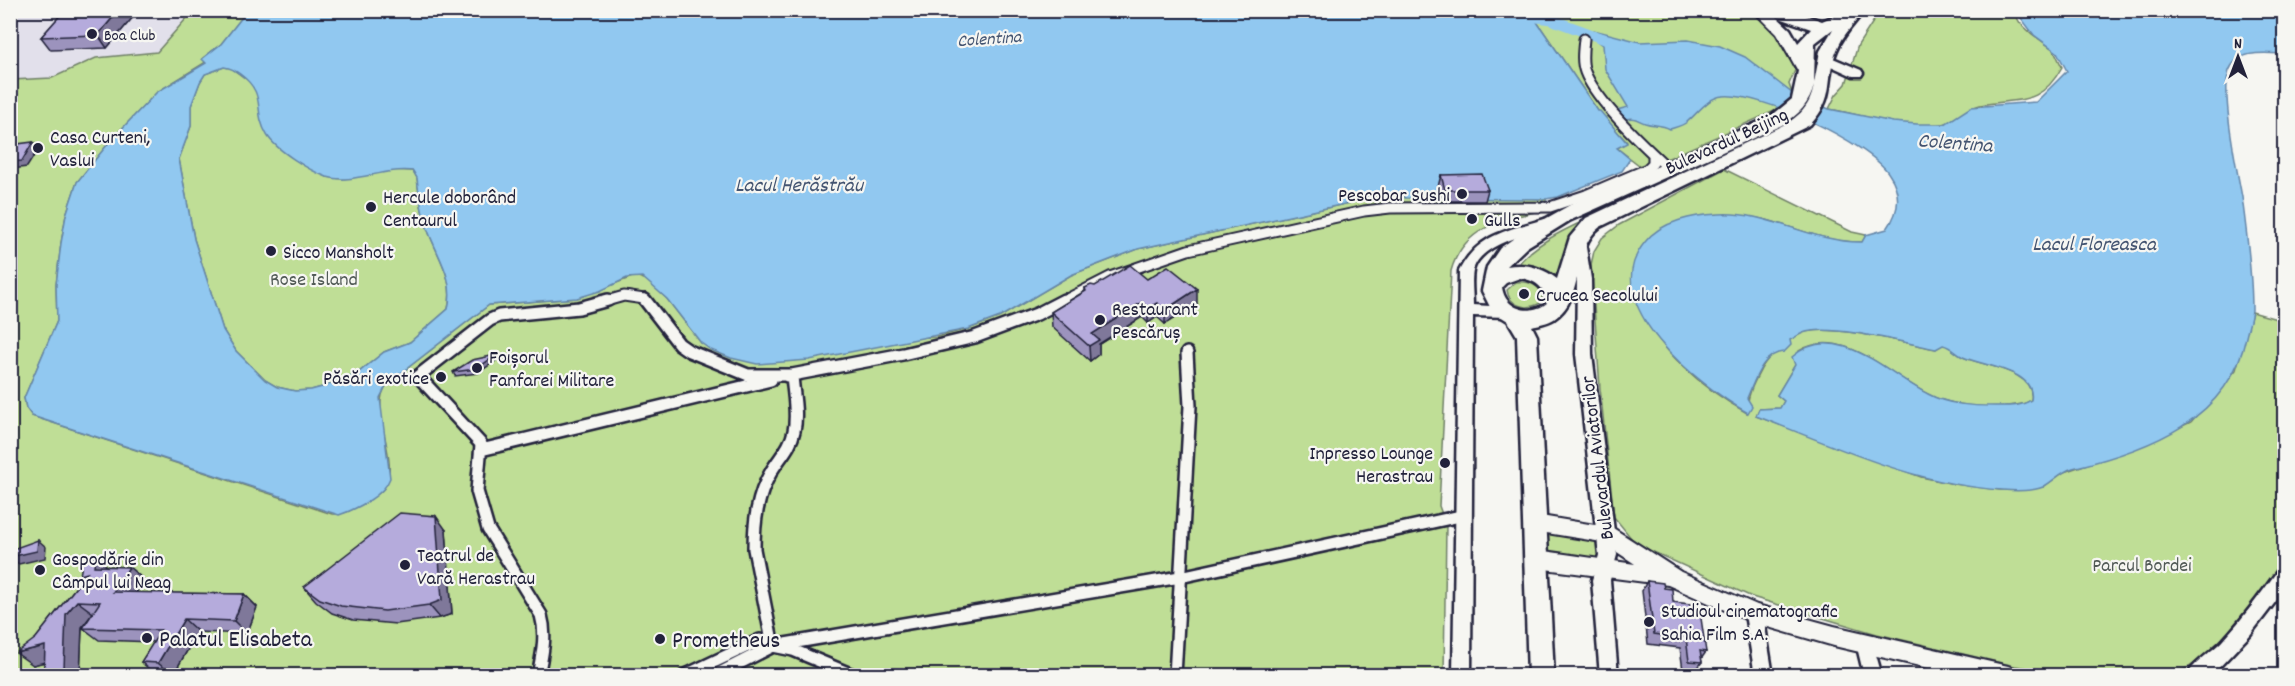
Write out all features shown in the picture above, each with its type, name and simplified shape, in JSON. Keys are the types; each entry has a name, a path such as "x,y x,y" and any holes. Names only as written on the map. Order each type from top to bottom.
{"main road":[{"path":"1761,10 1789,39 1806,74"},
{"path":"1774,10 1829,32"},
{"name":"Bulevardul Beijing","path":"1578,239 1586,228 1616,210 1783,125 1803,94 1806,45 1810,37 1829,32 1854,13"},
{"name":"Bulevardul Beijing","path":"1492,290 1492,276 1501,260 1548,224 1661,162 1810,116 1821,98 1829,32"},
{"path":"1532,326 1557,304 1578,239"},
{"path":"1532,326 1496,302 1492,290 1497,278 1506,273 1518,271 1543,278 1552,286 1557,295 1557,304"},
{"path":"1532,326 1541,675"}],"street":[{"path":"1584,39 1584,62 1587,76 1661,162"},
{"path":"1826,58 1857,73"},
{"path":"481,450 792,375 903,354 975,337 1018,322 1110,277 1188,250 1349,213 1390,208 1551,207 1586,195 1647,169 1653,163 1661,162"},
{"path":"1462,675 1466,271 1476,254 1501,237 1548,224"},
{"name":"Bulevardul Aviatorilor","path":"1578,239 1584,279 1584,354 1606,534 1606,567 1601,580 1609,675"},
{"path":"1465,310 1483,301 1492,290"},
{"path":"538,675 544,642 542,615 488,529 477,491 481,450 478,440 418,376 490,320 500,316 579,308 618,297 637,296 644,299 679,345 689,351 748,375 792,375"},
{"path":"1465,310 1512,314"},
{"path":"1175,675 1190,406 1187,353"},
{"path":"773,646 754,549 755,522 765,485 787,449 795,428 792,375"},
{"path":"714,675 773,646 1180,577 1465,515"},
{"path":"1536,542 1606,534 1674,578 1754,614 1986,673 2008,675"},
{"path":"1536,542 1606,567 1674,578"},
{"path":"2209,673 2275,590 2284,575"},
{"path":"1754,614 1764,675"},
{"path":"684,675 760,640 773,646 793,650 855,675"},
{"path":"1865,643 1873,675"}],"shaded area":[{"path":"11,11 193,11 157,52 96,58 52,78 11,80"}],"green space":[{"path":"193,11 247,11 221,44 203,58 206,62 157,92 112,139 77,182 66,215 61,243 56,285 57,321 24,398 26,408 32,416 332,514 351,510 377,495 384,488 389,464 381,408 382,395 387,384 489,305 577,298 635,276 647,280 667,299 701,343 936,337 968,329 1000,317 1071,275 1138,249 1354,202 1366,197 1413,194 1546,199 1548,209 1517,216 1477,233 1457,255 1451,271 1439,506 1446,525 1444,675 11,676 11,80 52,78 96,58 157,52"},
{"path":"1537,11 1757,11 1774,25 1794,63 1796,68 1789,84 1792,93 1779,109 1644,169 1617,148 1627,142 1598,111 1537,22 1540,19 1550,20 1551,17"},
{"path":"1880,11 2017,11 2015,14 2020,23 2054,50 2062,67 2054,80 2037,95 1980,105 1943,124 1929,126 1901,124 1829,109 1836,95 1846,84 1858,45"},
{"name":"Rose Island","path":"224,67 231,68 253,84 294,159 327,177 343,179 391,170 413,171 417,178 424,220 448,279 450,298 448,309 410,342 384,352 359,372 326,386 295,391 277,387 265,380 236,351 223,330 194,239 179,159 191,126 191,106 200,82 205,74"},
{"name":"Parcul Bordei","path":"1724,169 1852,232 1866,235 1862,242 1851,242 1743,216 1720,215 1686,219 1637,304 1646,321 1683,367 1714,392 1747,413 1751,390 1769,358 1790,339 1802,333 1814,331 1848,332 1936,349 1943,344 1963,357 2006,371 2026,382 2031,390 2031,400 2026,403 1994,407 1960,404 1923,392 1853,350 1835,344 1817,344 1799,351 1795,365 1777,395 1784,401 1780,408 1759,409 1756,416 1921,477 2000,490 2043,487 2064,472 2145,444 2191,422 2236,370 2252,312 2284,321 2284,565 2264,594 2222,644 2189,667 2172,675 2076,675 2015,666 1877,634 1752,597 1636,544 1614,517 1600,388 1591,265 1594,251 1602,238 1619,225"},
{"path":"1590,218 1571,237 1554,282 1515,268 1540,245"},
{"path":"1516,282 1525,282 1538,288 1543,295 1540,303 1524,307 1511,300 1507,290"},
{"path":"1552,533 1597,540 1600,558 1593,559 1549,551 1546,548 1546,536"}],"water":[{"name":"Lacul Herăstrău","path":"247,11 1537,11 1551,17 1550,20 1540,19 1537,22 1598,111 1627,143 1617,148 1630,159 1622,171 1558,197 1546,199 1405,198 1403,194 1383,197 1381,194 1367,196 1367,198 1354,202 1138,249 1071,275 1000,317 968,329 809,360 757,364 731,358 711,350 701,343 667,299 642,277 627,278 600,291 577,298 489,305 387,384 380,398 390,478 387,485 376,496 339,515 32,416 26,408 24,398 57,321 56,285 61,243 66,215 77,182 112,139 157,92 206,63 202,59 221,44","holes":["224,67 232,69 249,82 257,96 260,118 267,135 285,153 303,165 327,177 337,179 358,178 402,170 413,171 417,178 424,220 448,279 450,298 448,309 410,342 384,352 359,372 326,386 295,391 277,387 265,380 236,351 223,330 194,239 179,159 191,126 191,106 200,82 205,74"]},
{"name":"Lacul Floreasca","path":"2020,11 2284,11 2284,54 2260,53 2245,56 2238,59 2229,71 2228,114 2246,225 2252,310 2237,366 2222,390 2204,410 2181,427 2156,441 2129,452 2068,470 2038,489 2018,491 1970,487 1938,481 1876,462 1756,416 1759,409 1780,408 1784,401 1777,395 1795,365 1792,357 1809,347 1826,344 1844,347 1862,354 1928,394 1952,403 2004,406 2027,402 2031,400 2031,390 2026,382 2017,376 1963,357 1943,345 1936,349 1849,332 1815,331 1803,333 1790,340 1791,345 1784,352 1770,357 1765,362 1747,398 1752,406 1748,413 1704,384 1659,341 1643,316 1633,291 1633,266 1645,242 1660,229 1689,218 1737,214 1826,238 1862,242 1866,235 1887,229 1896,209 1896,188 1889,174 1860,148 1812,122 1762,102 1740,97 1718,97 1708,102 1685,123 1670,129 1626,119 1617,110 1628,107 1605,69 1603,45 1590,35 1594,30 1640,42 1688,40 1720,46 1745,57 1792,93 1829,109 1893,122 1945,124 1971,107 2036,102 2067,71 2057,52 2034,35 2018,14"}],"building":[{"path":"65,10 119,10 98,35 41,37"},
{"path":"33,142 22,161 10,162 12,154 10,154 10,145"},
{"path":"1482,174 1488,190 1445,190 1441,175"},
{"name":"Restaurant Pescăruș","path":"1130,265 1147,279 1168,266 1197,289 1165,310 1157,303 1148,308 1142,302 1092,334 1099,340 1089,346 1051,312 1086,291 1085,288 1095,286"},
{"path":"496,355 476,369 453,372 472,360"},
{"name":"Teatrul de Vară Herastrau","path":"400,513 436,516 442,600 429,605 385,611 341,606 320,599 304,587"},
{"path":"38,540 37,551 10,557 10,550"},
{"path":"95,556 94,566 129,567 113,592 244,594 234,621 184,619 158,663 141,662 161,630 83,628 100,602 77,601 66,614 64,669 44,675 45,646 16,653 36,638 87,573 80,575 83,560"},
{"path":"1647,581 1663,583 1664,588 1672,589 1673,602 1699,605 1706,652 1700,651 1702,662 1689,661 1686,638 1654,634"}],"waterway":[{"path":"1523,17 1551,19 1616,44"}],"place":[{"name":"Boa Club","path":"92,34"},
{"name":"Casa Curteni, Vaslui","path":"38,148"},
{"name":"Pescobar Sushi","path":"1462,194"},
{"name":"Hercule doborând Centaurul","path":"371,207"},
{"name":"Gulls","path":"1472,219"},
{"name":"Sicco Mansholt","path":"271,251"},
{"name":"Crucea Secolului","path":"1524,294"},
{"name":"Restaurant Pescăruș","path":"1100,320"},
{"name":"Foișorul Fanfarei Militare","path":"477,368"},
{"name":"Păsări exotice","path":"441,377"},
{"name":"Inpresso Lounge Herastrau","path":"1445,463"},
{"name":"Teatrul de Vară Herastrau","path":"405,565"},
{"name":"Gospodărie din Câmpul lui Neag","path":"40,570"},
{"name":"Studioul cinematografic Sahia Film S.A.","path":"1649,622"},
{"name":"Palatul Elisabeta","path":"147,638"},
{"name":"Prometheus","path":"660,639"}],"water label":[{"name":"Colentina","path":"989,38"},
{"name":"Colentina","path":"1955,142"}]}
